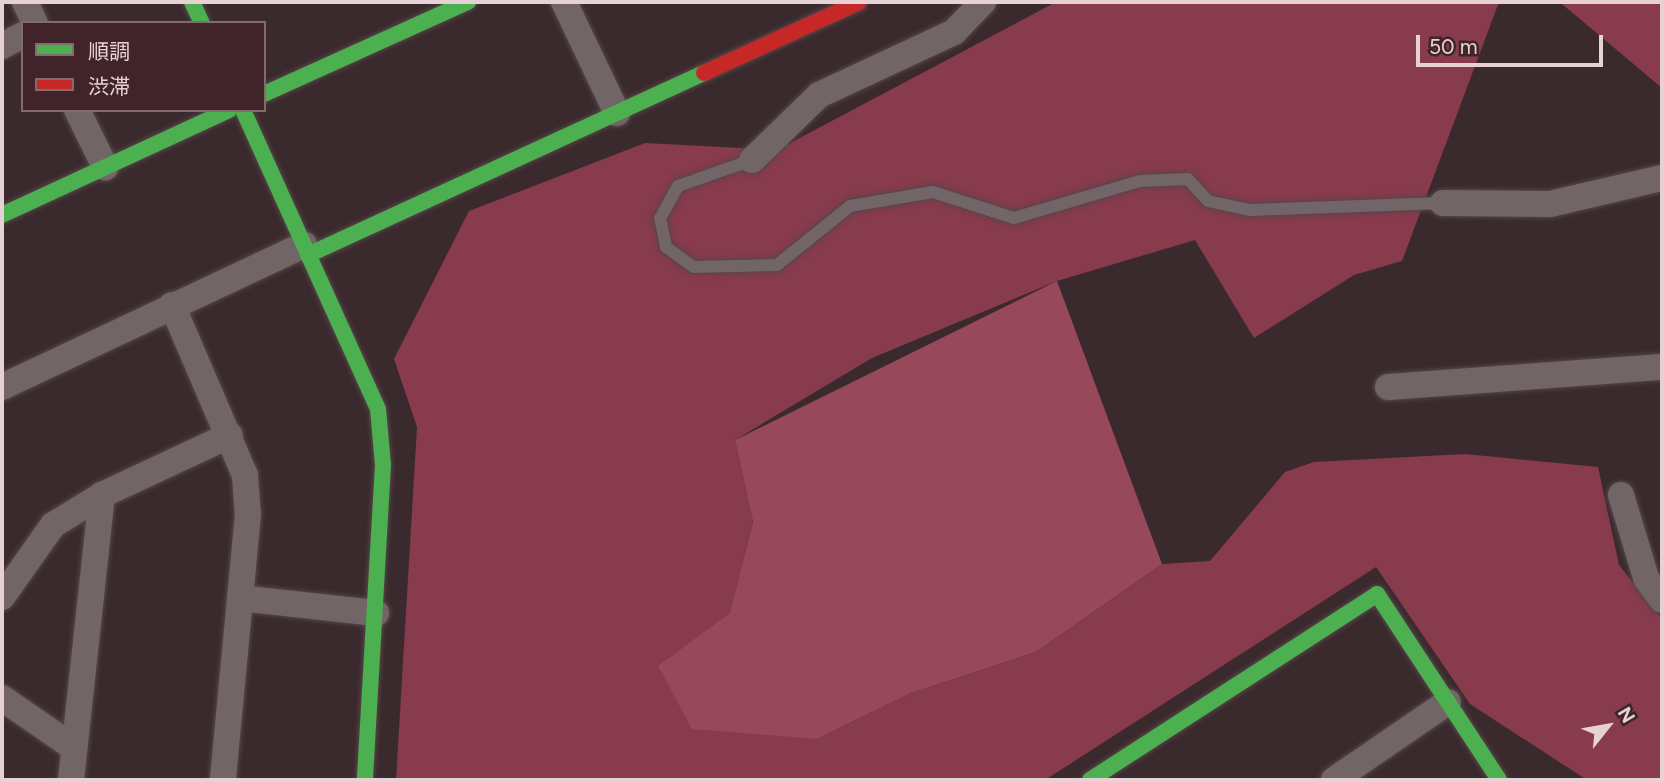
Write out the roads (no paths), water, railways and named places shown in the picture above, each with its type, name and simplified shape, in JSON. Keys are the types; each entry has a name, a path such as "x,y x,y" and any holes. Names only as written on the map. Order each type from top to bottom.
{"street":[{"path":"25,2 34,21"},
{"path":"192,2 201,21"},
{"path":"266,93 468,2"},
{"path":"564,2 617,113"},
{"path":"2,387 172,305 306,250 617,113 859,2"},
{"path":"752,160 819,95 954,32 983,2"},
{"path":"2,46 21,36"},
{"path":"78,112 105,167"},
{"path":"2,215 225,112"},
{"path":"244,112 378,409 383,465 365,780"},
{"path":"1443,203 1550,204 1662,178"},
{"path":"172,305 230,435 246,488 240,598 223,780"},
{"path":"1388,387 1662,367"},
{"path":"2,597 53,525 102,495 230,435"},
{"path":"71,780 102,495"},
{"path":"1621,495 1646,578 1662,600"},
{"path":"1090,780 1377,594 1499,780"},
{"path":"240,598 376,613"},
{"path":"2,698 73,747"},
{"path":"1334,780 1448,702"}],"lane":[{"path":"752,160 678,186 660,218 666,247 694,267 777,265 850,206 933,192 1014,218 1140,181 1188,179 1208,201 1250,210 1443,203"}]}
